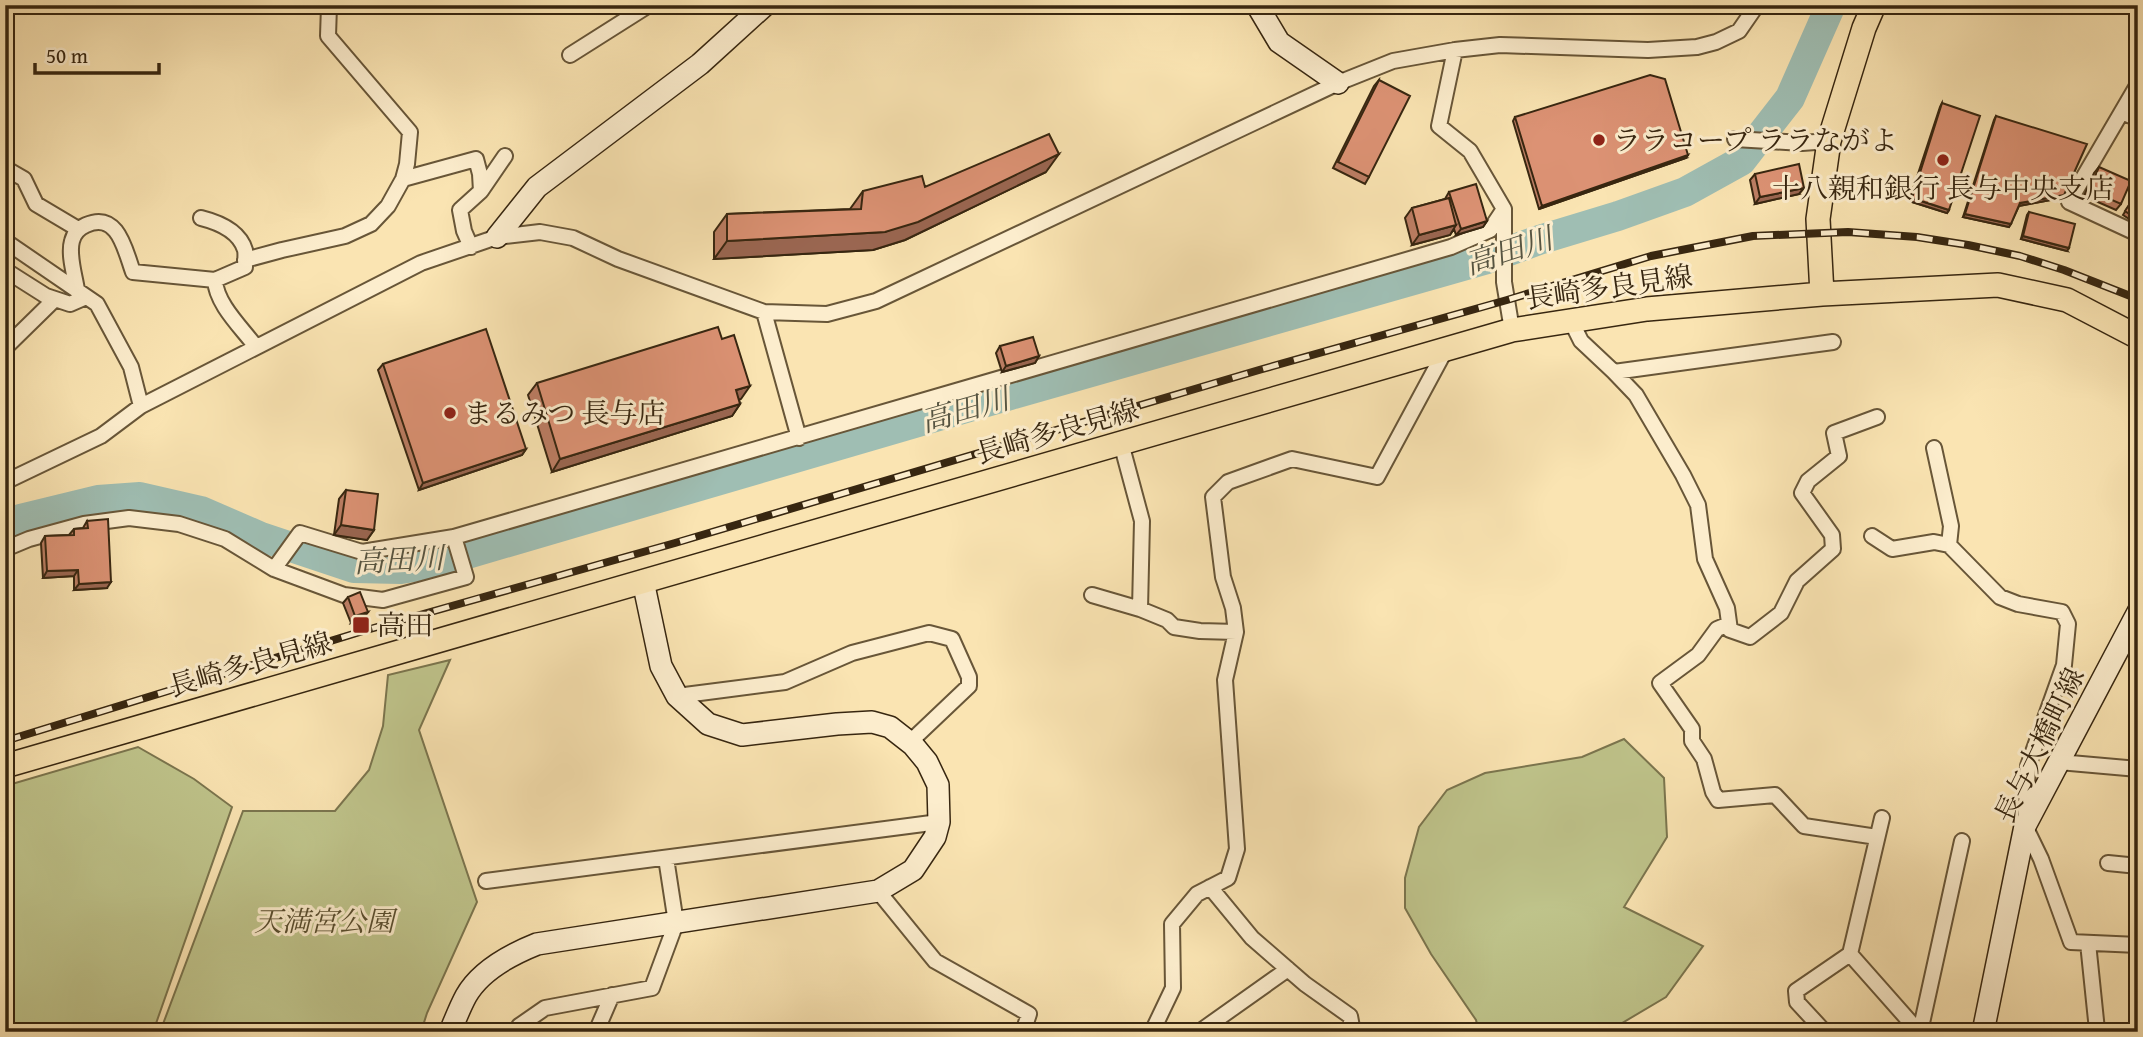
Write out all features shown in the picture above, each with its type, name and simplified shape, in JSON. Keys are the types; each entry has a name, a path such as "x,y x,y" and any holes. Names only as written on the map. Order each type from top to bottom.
{"main road":[{"path":"1822,294 1818,219 1829,141 1864,28 1874,5"},
{"name":"長崎多良見線","path":"5,766 1512,330 1647,309 1822,294 1998,285 2067,300 2138,337"}],"street":[{"path":"570,55 649,5"},
{"path":"497,237 537,187 700,64 765,5"},
{"path":"1257,5 1279,42 1338,83"},
{"path":"5,482 101,436 141,406 421,263 497,237 540,232 573,238 618,260 764,312 827,314 876,301 1338,83 1393,61 1455,50 1500,46 1648,50 1697,47 1739,32 1757,5"},
{"path":"245,260 345,236 371,224 388,206 403,178 410,132 328,36 329,6"},
{"path":"1455,50 1439,126 1470,151 1504,209 1504,275 1512,330"},
{"path":"2138,84 2069,202 2138,234"},
{"path":"2122,112 2138,119"},
{"path":"1736,139 1802,143 1829,141"},
{"path":"471,247 460,211 481,191 505,156"},
{"path":"403,178 476,159 481,191"},
{"path":"5,168 24,178 36,204 78,229"},
{"path":"274,569 300,533 362,552 454,537 1451,247 1490,230 1504,209"},
{"path":"82,293 72,241 78,229 92,223 102,223 115,228 133,272 215,280 245,267 245,249 234,234 221,223 201,218"},
{"path":"5,241 97,304 131,367 141,406"},
{"path":"5,270 46,296 70,304 82,293"},
{"path":"215,280 215,290 256,347"},
{"path":"5,348 55,299"},
{"path":"764,312 799,438"},
{"path":"1570,321 1581,341 1636,395 1683,475 1698,505 1705,559 1727,608 1730,630 1750,637 1781,613 1797,582 1833,549 1832,535 1802,493 1808,481 1839,456 1833,433 1877,417"},
{"path":"1614,372 1833,342"},
{"path":"1152,1032 1173,988 1172,924 1197,894 1228,878 1237,849 1225,680 1236,632 1233,608 1223,577 1213,498 1228,482 1292,459 1377,477 1446,349"},
{"path":"1121,443 1142,521 1140,609"},
{"path":"1934,448 1951,526 1949,545"},
{"path":"5,550 29,539 84,524 129,518 179,524 225,539 274,569 344,595 383,600 466,577 454,537"},
{"path":"1872,536 1892,549 1934,542 1949,545 2000,597 2018,604 2062,612 2068,624 2064,665 2028,766 2025,825 2042,859 2071,942 2138,945"},
{"path":"450,1032 467,994 481,978 517,952 537,944 878,891 913,870 935,837 939,822 938,785 927,762 910,742 890,727 872,722 742,735 708,724 677,696 661,666 643,582"},
{"path":"1092,595 1140,609 1167,620 1174,627 1236,632"},
{"name":"長与大橋町線","path":"1983,1032 2025,825 2138,612"},
{"path":"1729,624 1717,629 1698,655 1660,683 1692,729 1692,741 1704,759 1713,792 1718,800 1775,795 1804,825 1877,837"},
{"path":"677,696 785,682 852,653 929,633 952,639 969,677 970,686 910,742"},
{"path":"2059,762 2138,769"},
{"path":"1822,1029 1797,1002 1796,991 1850,954 1882,818"},
{"path":"486,881 939,822"},
{"path":"1920,1032 1962,841"},
{"path":"516,1032 519,1026 545,1008 652,988 676,923 666,858"},
{"path":"2108,863 2138,866"},
{"path":"1210,887 1252,938 1305,984 1350,1016 1350,1032"},
{"path":"878,891 935,961 1029,1014 1023,1032"},
{"path":"2088,943 2097,1030 2095,1032"},
{"path":"1850,954 1920,1032"},
{"path":"1203,1032 1202,1030 1288,969"},
{"path":"596,1032 612,995"}],"green space":[{"name":"天満宮公園","path":"450,660 419,730 477,902 421,1032 160,1032 243,811 335,811 369,770 383,726 388,675"},
{"path":"1624,739 1664,778 1667,837 1624,907 1703,946 1666,997 1607,1032 1479,1032 1476,1020 1431,954 1405,908 1405,878 1419,827 1447,790 1485,773 1582,757"},
{"path":"138,747 194,779 232,807 153,1032 5,1032 5,786"}],"building":[{"name":"ララコープ ララながよ","path":"1650,75 1665,79 1688,155 1542,206 1515,117"},
{"path":"1379,80 1410,96 1369,177 1338,162"},
{"name":"十八親和銀行 長与中央支店","path":"1942,103 1980,116 1949,210 1912,198"},
{"path":"1996,116 2087,144 2064,195 2020,203 2011,224 1965,214"},
{"path":"1049,134 1059,154 918,222 885,232 727,241 727,214 861,209 863,191 922,176 925,187"},
{"path":"1799,164 1804,188 1760,197 1755,174"},
{"path":"2099,167 2131,181 2121,204 2089,190"},
{"path":"1476,184 1487,221 1461,229 1449,192"},
{"path":"2135,196 2138,198 2138,220 2125,211"},
{"path":"1449,198 1456,225 1419,235 1412,208"},
{"path":"2029,212 2075,224 2069,248 2023,236"},
{"path":"718,327 722,339 734,335 750,386 736,390 740,404 560,459 537,383"},
{"name":"まるみつ 長与店","path":"486,329 526,449 423,483 383,364"},
{"path":"1033,337 1039,356 1006,366 1000,346"},
{"path":"346,490 378,494 374,530 341,525"},
{"path":"108,519 111,582 79,584 78,570 47,571 45,536 74,535 74,529 88,528 87,521"},
{"path":"360,592 368,612 355,616 348,597"}],"waterway":[{"name":"高田川","path":"5,526 20,519 98,500 140,497 201,511 261,537 354,568 401,569 433,564 1487,259 1685,192 1741,161 1790,98 1831,5"}],"railway":[{"path":"5,741 363,631 675,543 1651,256 1753,236 1848,232 1917,237 2020,256 2138,299"}],"place":[{"name":"ララコープ ララながよ","path":"1599,140"},
{"name":"十八親和銀行 長与中央支店","path":"1943,160"},
{"name":"まるみつ 長与店","path":"450,413"},
{"name":"高田","path":"361,625"}]}
